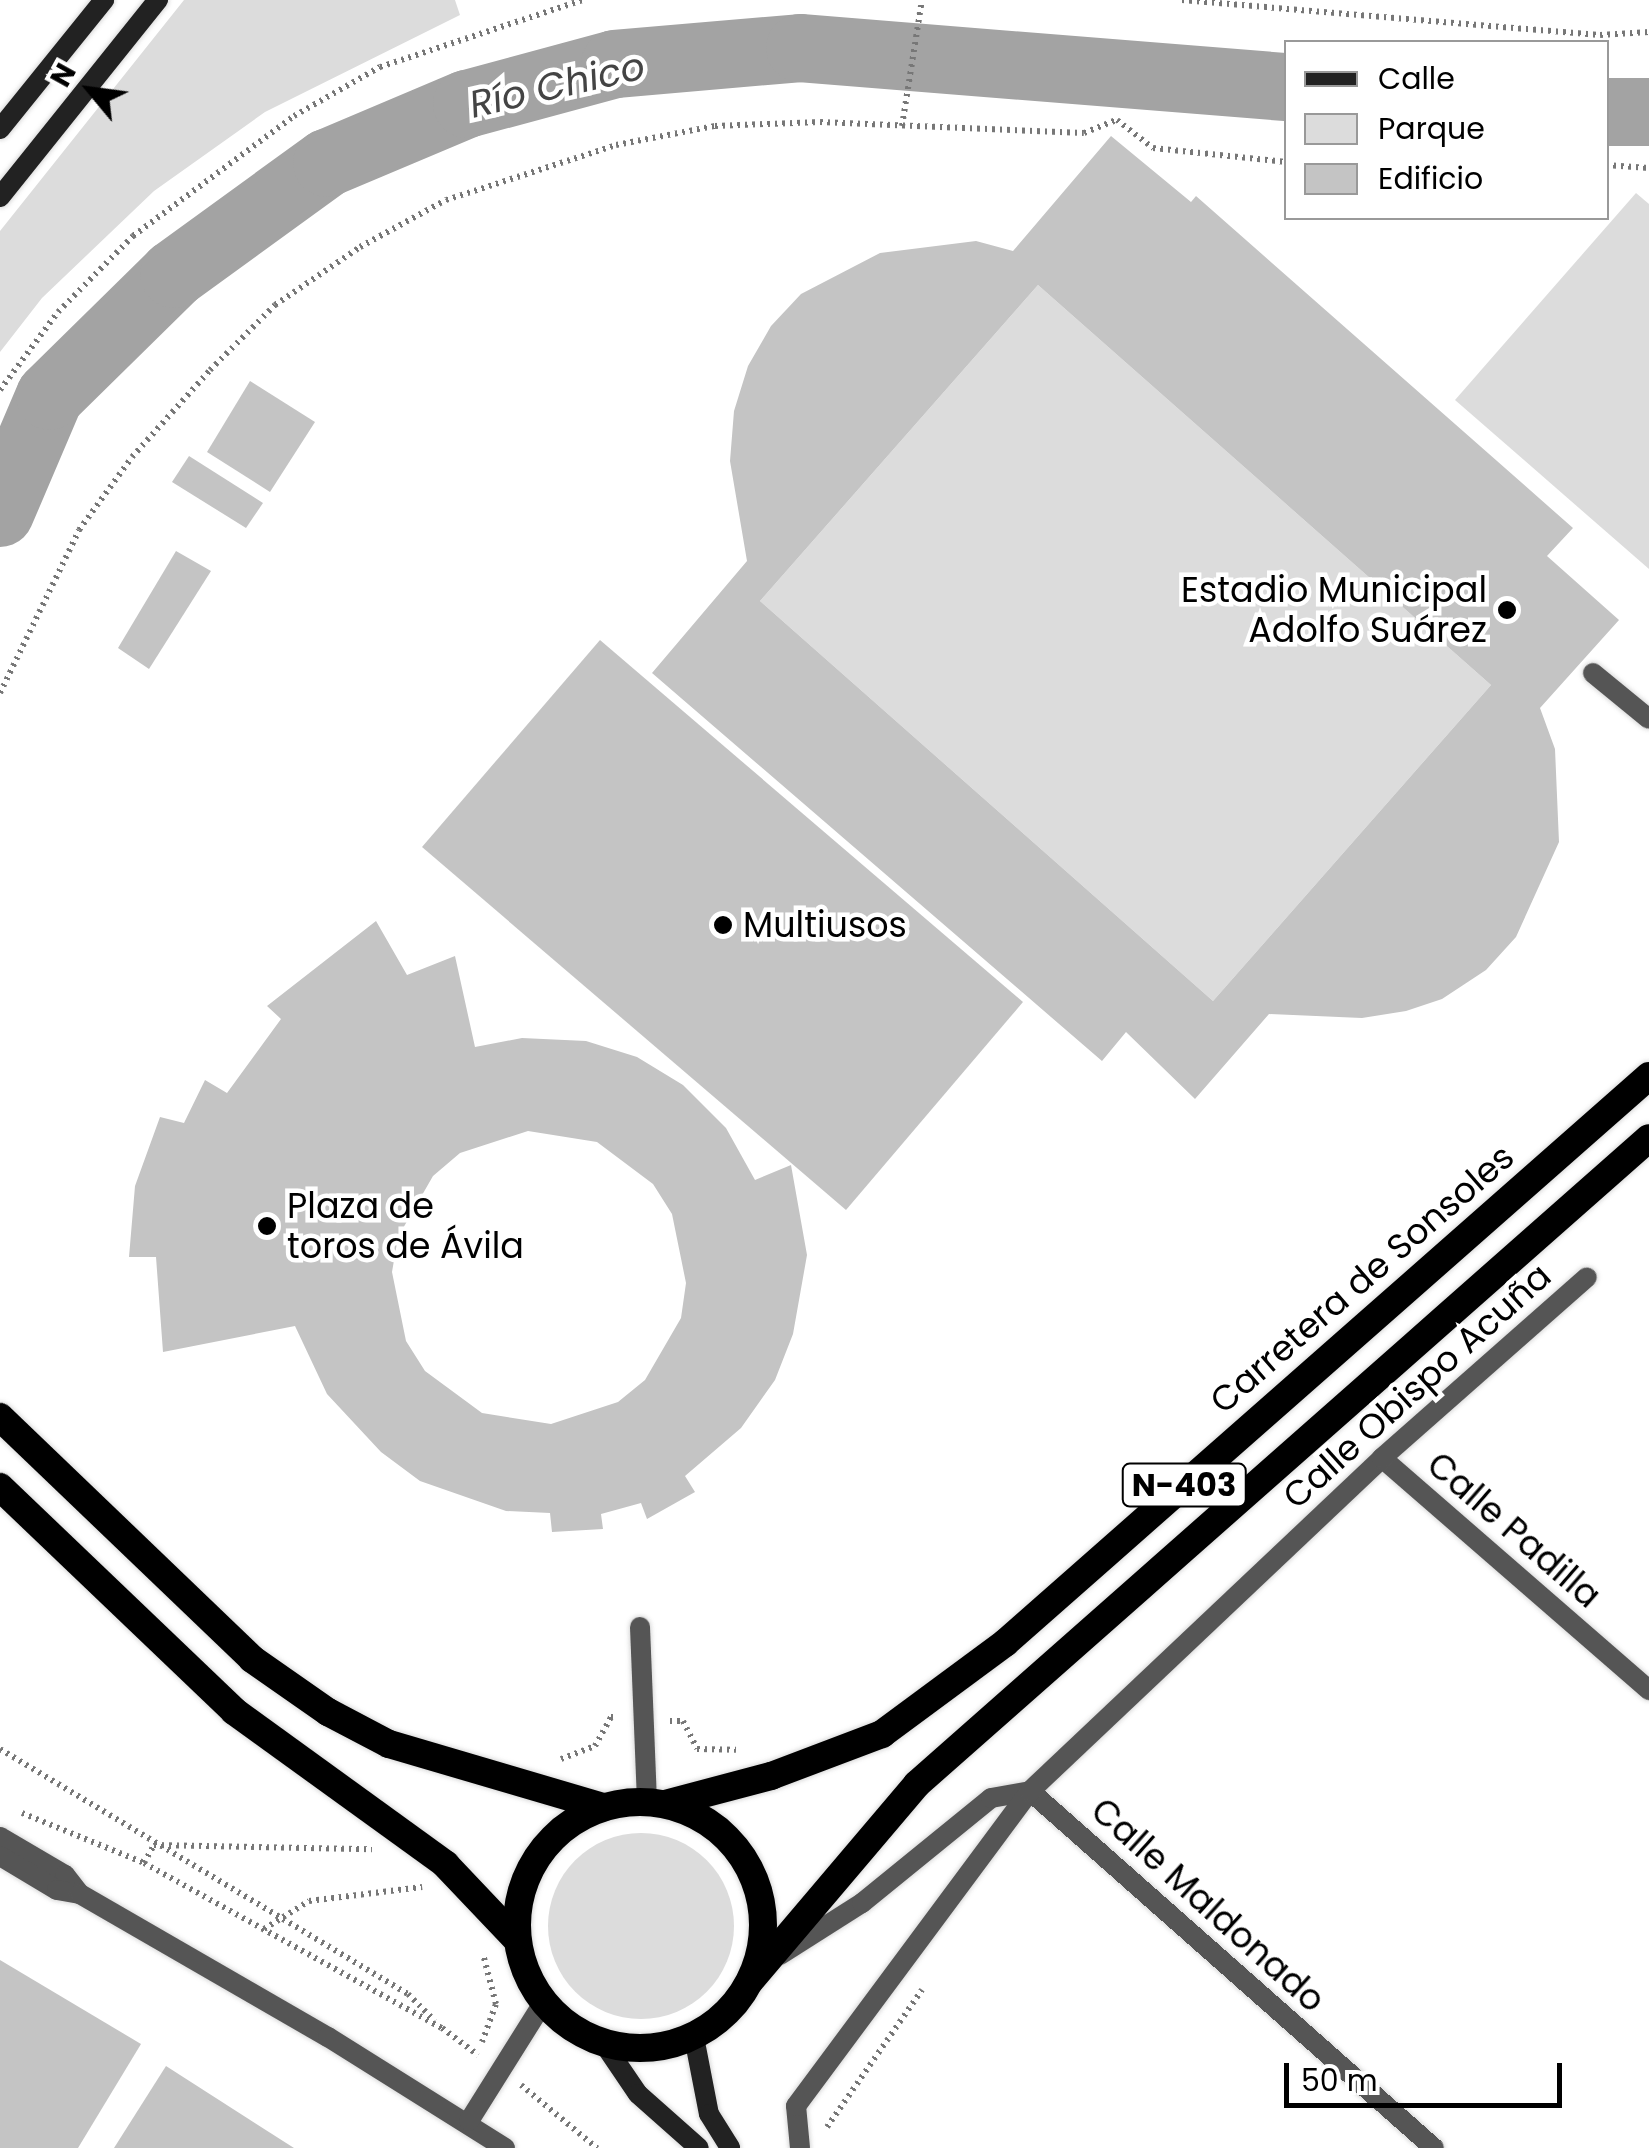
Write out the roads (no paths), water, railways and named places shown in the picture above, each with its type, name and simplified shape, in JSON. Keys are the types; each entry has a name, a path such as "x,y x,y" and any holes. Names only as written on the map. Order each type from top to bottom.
{"highway":[{"name":"Carretera de Sonsoles","path":"656,1803 771,1776 882,1734 974,1666 1649,1076"},
{"name":"N-403","path":"757,1973 764,1920 755,1880 724,1836 703,1819 656,1803 602,1808 565,1827 536,1858 520,1898 517,1940 544,2003 570,2028 604,2044 665,2047 694,2036 726,2013 918,1784 1649,1138"},
{"path":"0,1417 252,1659 328,1712 389,1744 602,1808"},
{"path":"0,1488 234,1711 517,1940"}],"main road":[{"path":"0,130 104,0"},
{"path":"0,197 158,0"},
{"path":"694,2036 709,2114 730,2148"},
{"path":"604,2044 638,2094 699,2148"}],"street":[{"path":"1593,673 1649,720"},
{"name":"Calle Obispo Acuña","path":"800,2148 796,2106 1030,1791 1382,1458 1586,1277"},
{"name":"Calle Padilla","path":"1382,1458 1649,1690"},
{"path":"640,1628 644,1718 656,1803"},
{"name":"Calle Obispo Acuña","path":"757,1973 862,1902 990,1798 1030,1791"},
{"name":"Calle Maldonado","path":"1030,1791 1434,2148"},
{"path":"0,1837 65,1875 80,1894"},
{"path":"0,1856 57,1890 80,1894 470,2121 505,2148"},
{"path":"470,2121 544,2003"}],"waterway":[{"name":"Río Chico","path":"0,513 50,396 174,274 327,163 467,104 615,64 800,48 1284,87"},
{"name":"Río Chico","path":"1609,112 1649,112"}],"place":[{"name":"Estadio Municipal Adolfo Suárez","path":"1507,610"},
{"name":"Multiusos","path":"723,925"},
{"name":"Plaza de toros de Ávila","path":"267,1226"}]}
